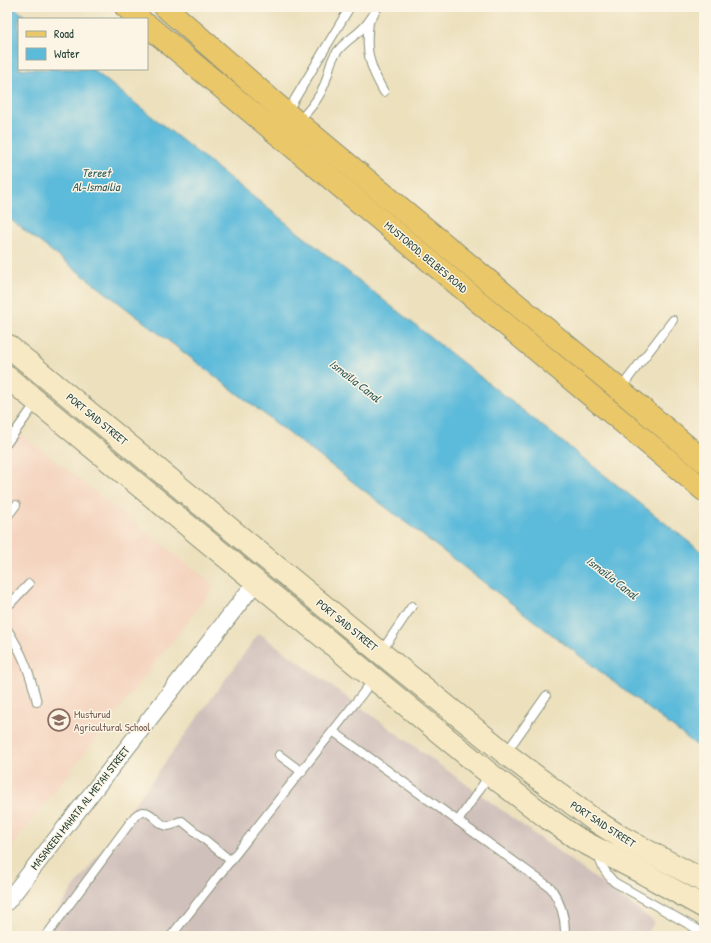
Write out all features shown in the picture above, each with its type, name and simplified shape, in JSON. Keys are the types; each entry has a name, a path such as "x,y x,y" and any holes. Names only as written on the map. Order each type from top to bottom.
{"main road":[{"path":"126,7 139,18"},
{"name":"MUSTOROD, BELBES ROAD","path":"175,13 292,117 445,246 620,390 704,462"},
{"name":"MUSTOROD, BELBES ROAD","path":"148,26 704,490"},
{"name":"PORT SAID STREET","path":"7,346 506,754 594,820 621,837 704,882"},
{"name":"PORT SAID STREET","path":"7,377 490,774 549,819 578,839 704,907"}],"street":[{"name":"MASAKEEN MAHATA AL MEYAH STREET","path":"7,902 256,582"}],"lane":[{"path":"292,117 327,45 350,7"},
{"path":"292,117 308,112 327,78 328,68 337,52 345,43 362,30 378,7"},
{"path":"369,22 369,58 384,92"},
{"path":"327,45 337,52"},
{"path":"620,390 673,320"},
{"path":"7,443 37,402"},
{"path":"7,517 16,505"},
{"path":"7,607 29,584"},
{"path":"381,653 412,606"},
{"path":"7,629 16,643 26,664 37,702"},
{"path":"171,936 334,732 374,679"},
{"path":"506,754 546,696"},
{"path":"334,732 551,888 561,907 564,918 565,936"},
{"path":"279,755 302,772"},
{"path":"458,821 490,774"},
{"path":"46,936 135,816 141,812 147,812 165,826 171,826 176,822 182,821 231,861"},
{"path":"597,849 602,867 614,882 701,933"}],"shaded area":[{"name":"Musturud Agricultural School","path":"7,423 215,586 7,853"},
{"path":"259,633 655,922 644,936 39,936"}],"water":[{"name":"Tereet Al-Ismailia","path":"7,7 13,7 28,18 18,18 18,70 93,70 704,554 704,751 7,217"}],"place":[{"name":"Musturud Agricultural School","path":"59,720"}],"water label":[{"name":"Ismaïlia Canal","path":"355,381"},
{"name":"Ismaïlia Canal","path":"612,578"}]}
